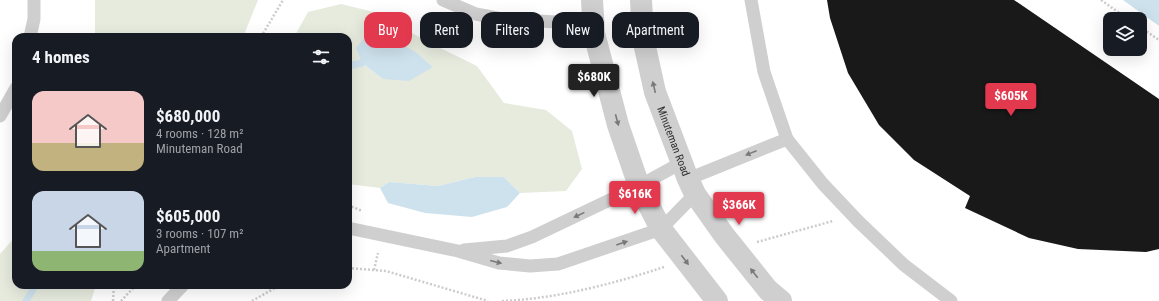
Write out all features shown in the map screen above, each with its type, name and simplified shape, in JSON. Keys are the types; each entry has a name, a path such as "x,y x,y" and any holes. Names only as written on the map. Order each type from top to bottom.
{"street":[{"path":"592,0 593,12"},
{"name":"Minuteman Road","path":"641,0 643,38 655,92 688,179 768,290 781,301"},
{"path":"598,48 618,125 639,186 661,229 716,301"}],"lane":[{"path":"31,33 34,19 34,0"},
{"path":"443,0 476,14 502,19 552,22"},
{"path":"751,0 764,72 787,138 823,184 858,221 904,265 951,301"},
{"path":"0,116 12,95"},
{"path":"458,251 507,246 532,237 639,186 688,179 787,138"},
{"path":"352,229 458,251 499,263 530,266 558,264 661,229 688,179"},
{"path":"168,301 179,289"}],"path":[{"path":"263,33 283,0"},
{"path":"1100,0 1118,12"},
{"path":"1147,32 1158,39"},
{"path":"374,270 380,248"},
{"path":"352,268 386,271 488,301"},
{"path":"113,301 114,289"},
{"path":"121,301 132,289"},
{"path":"252,301 273,289"}],"shaded area":[{"path":"95,0 258,0 245,33 95,33"},
{"path":"341,4 374,12 364,12 364,48 412,48 412,33 420,37 420,48 440,48 477,66 504,103 546,110 572,131 582,169 566,191 520,193 504,177 475,177 438,186 389,182 380,188 352,184 352,33 296,33 308,12","holes":["357,48 417,53 433,67 383,79 362,63"]},
{"path":"12,240 12,289 95,289 91,301 0,301 0,254"}],"water":[{"path":"1123,0 1159,0 1159,26 1147,17 1147,12 1140,12"},
{"path":"364,38 364,48 408,48 417,53 433,67 409,81 383,79 362,63 356,48"},
{"path":"475,177 504,177 520,193 507,207 472,217 425,213 388,203 380,188 389,182 438,186"}],"building":[{"path":"827,0 1014,0 1159,99 1159,249 1146,252 1078,249 1029,238 965,208 970,196 914,160 879,125 848,73 830,18"}],"waterway":[{"path":"352,65 362,63"},
{"path":"26,301 34,289"}]}
